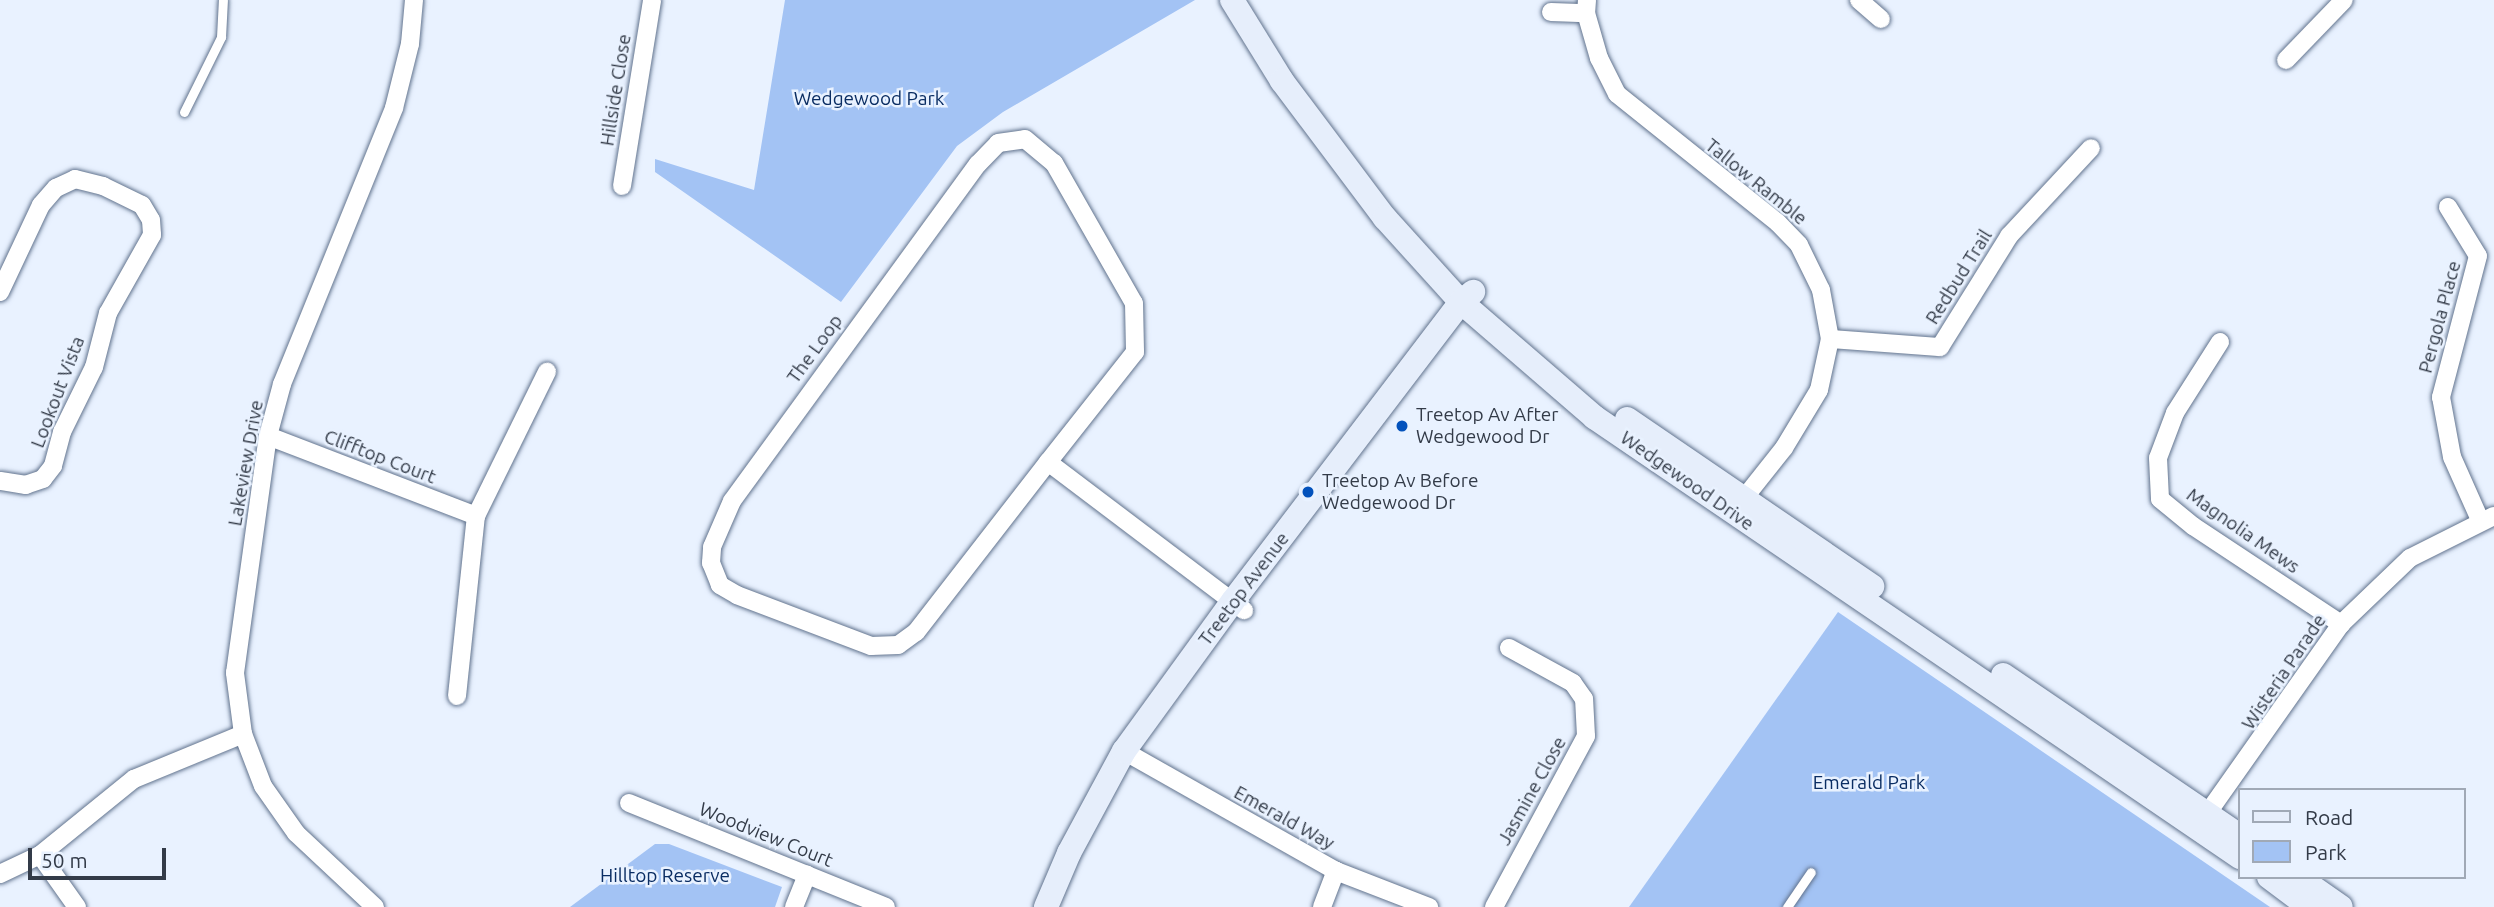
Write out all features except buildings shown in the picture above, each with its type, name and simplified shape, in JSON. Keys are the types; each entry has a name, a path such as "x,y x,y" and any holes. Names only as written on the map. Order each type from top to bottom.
{"street":[{"name":"Lakeview Drive","path":"375,907 296,833 263,786 243,734 235,673 268,436 282,384 394,107 410,44 414,0"},
{"name":"Hillside Close","path":"622,186 652,0"},
{"name":"Wedgewood Drive","path":"1232,0 1282,81 1363,192 1594,417 1739,506 2203,821 2238,855"},
{"name":"Wedgewood Drive","path":"1251,0 1354,156 1474,303"},
{"path":"1859,0 1881,19"},
{"path":"2286,60 2344,0"},
{"name":"Tallow Ramble","path":"1551,12 1586,7 1599,58 1617,94 1799,245 1821,290 1830,339 1819,390 1784,448 1739,506"},
{"name":"The Loop","path":"1025,139 1054,163 1134,303 1135,352 1048,462 916,632 898,645 871,646 737,595 720,585 711,563 712,547 732,500 978,164 998,143 1025,139"},
{"name":"Redbud Trail","path":"1830,339 1940,347 2009,236 2091,148"},
{"name":"Lookout Vista","path":"0,292 41,205 65,184 75,179 103,187 142,205 151,220 152,235 108,313 94,367 62,432 53,466 43,479 26,485 0,481"},
{"name":"Pergola Place","path":"2448,207 2478,256 2441,397 2452,457 2488,519"},
{"name":"Treetop Avenue","path":"1046,907 1069,853 1130,755 1238,605 1474,303"},
{"name":"Magnolia Mews","path":"2221,342 2175,413 2158,457 2161,499 2193,526 2341,624"},
{"path":"457,696 476,516 547,372"},
{"name":"Clifftop Court","path":"268,436 476,516"},
{"path":"1048,462 1238,605"},
{"name":"Wisteria Parade","path":"2203,821 2341,624 2410,558 2488,519"},
{"name":"Jasmine Close","path":"1494,907 1586,736 1584,699 1573,683 1509,648"},
{"path":"0,874 40,855 134,779 243,734"},
{"name":"Treetop Avenue","path":"1064,907 1130,755"},
{"name":"Emerald Way","path":"1130,755 1336,871 1429,907"},
{"name":"Woodview Court","path":"629,803 886,907"},
{"name":"Wedgewood Drive","path":"2203,821 2238,835"},
{"path":"40,855 76,907"},
{"path":"1322,907 1336,871"},
{"path":"794,907 807,875"},
{"path":"2272,879 2309,907"},
{"path":"2301,879 2341,907"}],"lane":[{"path":"184,112 221,37 223,0"},
{"path":"1787,907 1811,872"}],"green space":[{"name":"Wedgewood Park","path":"785,0 1195,0 1003,112 957,146 841,302 655,172 655,159 754,190"},
{"name":"Emerald Park","path":"1838,612 2270,907 1629,907"},
{"name":"Hilltop Reserve","path":"655,844 669,844 782,887 775,907 570,907"}],"place":[{"name":"Treetop Av After Wedgewood Dr","path":"1402,426"},
{"name":"Treetop Av Before Wedgewood Dr","path":"1308,492"}]}
